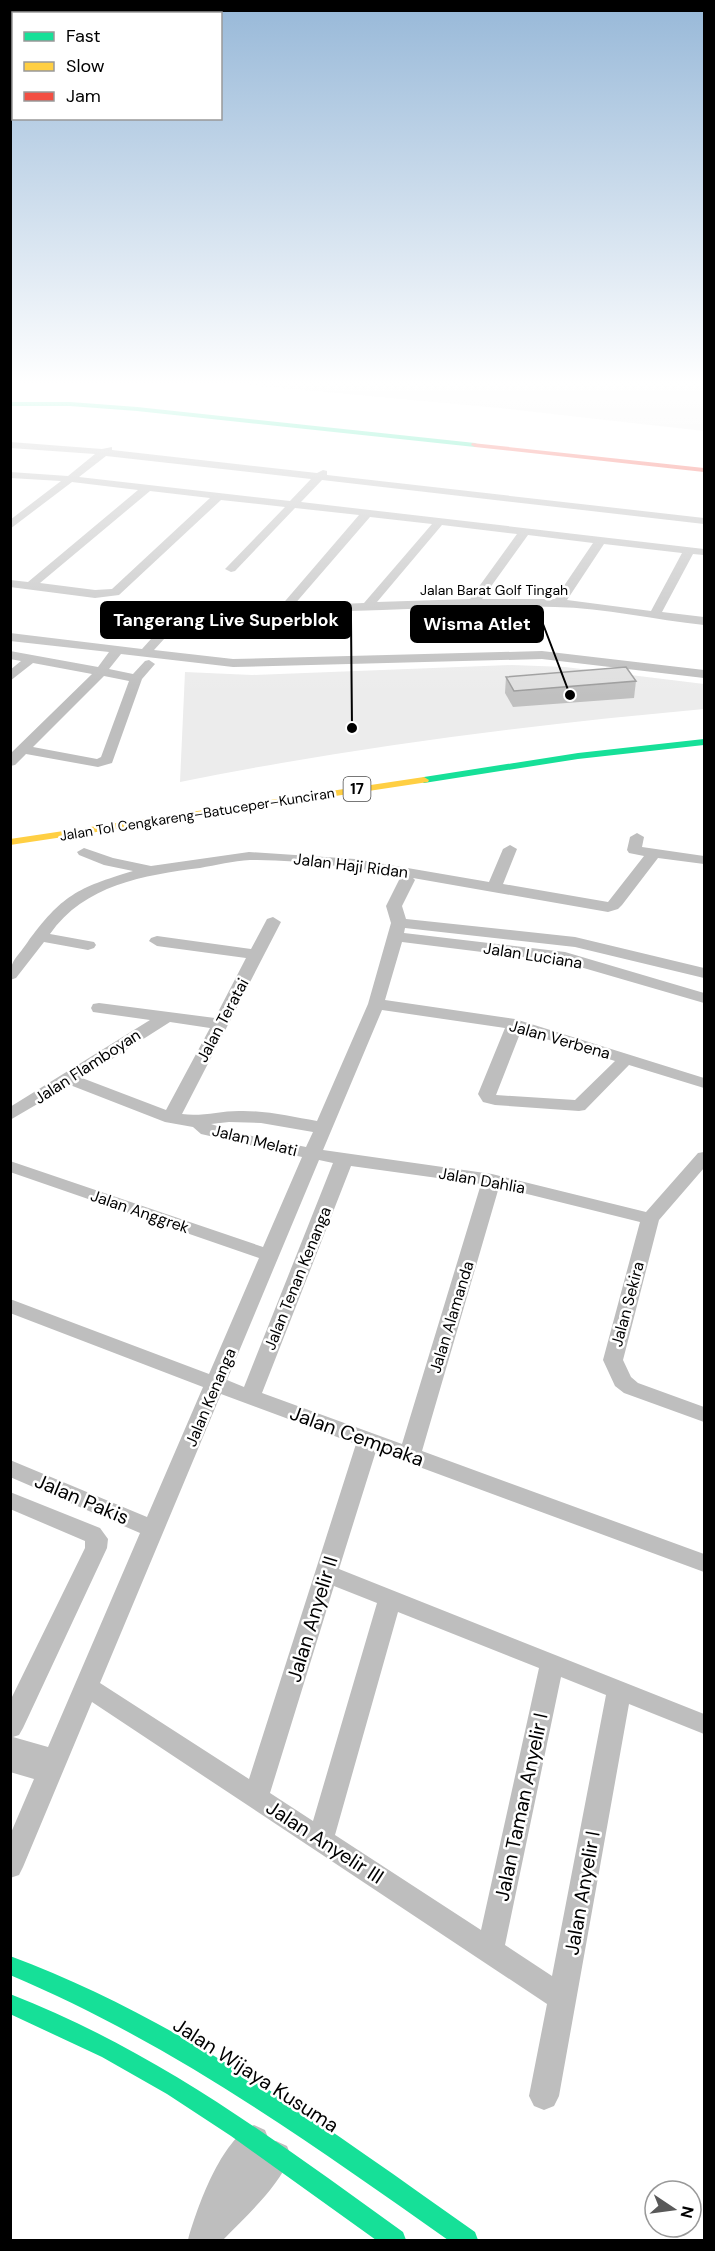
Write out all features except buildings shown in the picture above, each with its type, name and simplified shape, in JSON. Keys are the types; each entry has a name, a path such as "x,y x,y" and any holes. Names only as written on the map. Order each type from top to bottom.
{"main road":[{"name":"Jalan Tol Cengkareng–Batuceper–Kunciran","path":"10,842 578,756 705,742"},
{"name":"Jalan Wijaya Kusuma","path":"10,1965 129,2018 231,2077 467,2241"},
{"path":"10,2004 110,2049 161,2079 265,2148 395,2241"}],"street":[{"path":"10,516 55,485"},
{"path":"10,526 57,485"},
{"path":"120,485 705,552"},
{"path":"231,569 311,485"},
{"path":"404,485 705,521"},
{"path":"414,485 705,516"},
{"path":"30,586 147,488"},
{"path":"10,583 110,594 118,590 219,496"},
{"path":"284,610 366,514"},
{"path":"368,606 439,522"},
{"path":"474,602 525,531"},
{"path":"559,603 600,541"},
{"path":"655,615 689,551"},
{"name":"Jalan Barat Golf Tingah","path":"136,678 146,659 186,609 284,610 474,602 559,603 705,621"},
{"path":"10,637 240,673 540,664 705,683"},
{"path":"10,647 114,655"},
{"path":"10,655 136,678 107,760 98,762 24,749"},
{"path":"10,762 101,671 114,655"},
{"path":"146,659 257,664 542,655 705,674"},
{"path":"10,677 31,658"},
{"path":"637,837 634,850 705,860"},
{"path":"495,886 510,849"},
{"path":"84,852 109,862 151,870"},
{"name":"Jalan Haji Ridan","path":"10,975 52,920 67,905 94,888 151,870 249,856 273,856 355,863 600,906 613,906 651,856 656,853"},
{"name":"Jalan Kenanga","path":"10,1867 376,1005 396,929 394,906 407,880"},
{"name":"Jalan Teratai","path":"171,1118 273,922"},
{"name":"Jalan Luciana","path":"396,929 575,942 705,973"},
{"name":"Jalan Luciana","path":"396,929 565,957 705,998"},
{"path":"40,936 88,945"},
{"path":"157,942 256,954"},
{"path":"565,957 575,942"},
{"name":"Jalan Verbena","path":"376,1005 514,1024 705,1083"},
{"path":"99,1008 220,1024"},
{"name":"Jalan Flamboyan","path":"10,1115 165,1018"},
{"path":"514,1024 487,1094 489,1098 495,1100 579,1106 626,1059"},
{"name":"Jalan Melati","path":"67,1078 171,1118 199,1122 213,1117 233,1116 324,1128"},
{"name":"Jalan Melati","path":"199,1122 207,1130 313,1154"},
{"name":"Jalan Dahlia","path":"313,1154 492,1180 577,1199 650,1219"},
{"name":"Jalan Sekira","path":"705,1157 650,1219 613,1360 622,1381 631,1388 705,1415"},
{"name":"Jalan Tenan Kenanga","path":"250,1397 344,1160"},
{"name":"Jalan Anggrek","path":"10,1166 247,1249 269,1254"},
{"name":"Jalan Alamanda","path":"410,1455 492,1180"},
{"name":"Jalan Cempaka","path":"10,1305 368,1441 705,1563"},
{"name":"Jalan Anyelir II","path":"256,1797 368,1441"},
{"name":"Jalan Pakis","path":"10,1468 154,1529"},
{"path":"10,1500 92,1534 97,1539 96,1548 10,1728"},
{"path":"326,1574 705,1724"},
{"path":"321,1839 390,1598"},
{"name":"Jalan Taman Anyelir I","path":"490,1950 552,1663"},
{"name":"Jalan Anyelir III","path":"88,1687 562,1998"},
{"name":"Jalan Anyelir I","path":"544,2096 619,1690"},
{"path":"10,1747 54,1767"},
{"path":"10,1761 54,1767"},
{"path":"203,2240 246,2195 265,2148"}],"shaded area":[{"path":"512,665 565,667 704,684 704,709 441,738 310,758 180,782 185,672 252,675"}],"traffic: fast":[{"path":"424,780 578,756 704,742"},
{"path":"10,1965 101,2006 218,2070 302,2124 467,2240"},
{"path":"10,2004 110,2050 175,2087 271,2150 395,2240"}],"traffic: slow":[{"path":"10,842 424,780"}],"place":[{"name":"Wisma Atlet","path":"570,695"},
{"name":"Tangerang Live Superblok","path":"352,728"}]}
